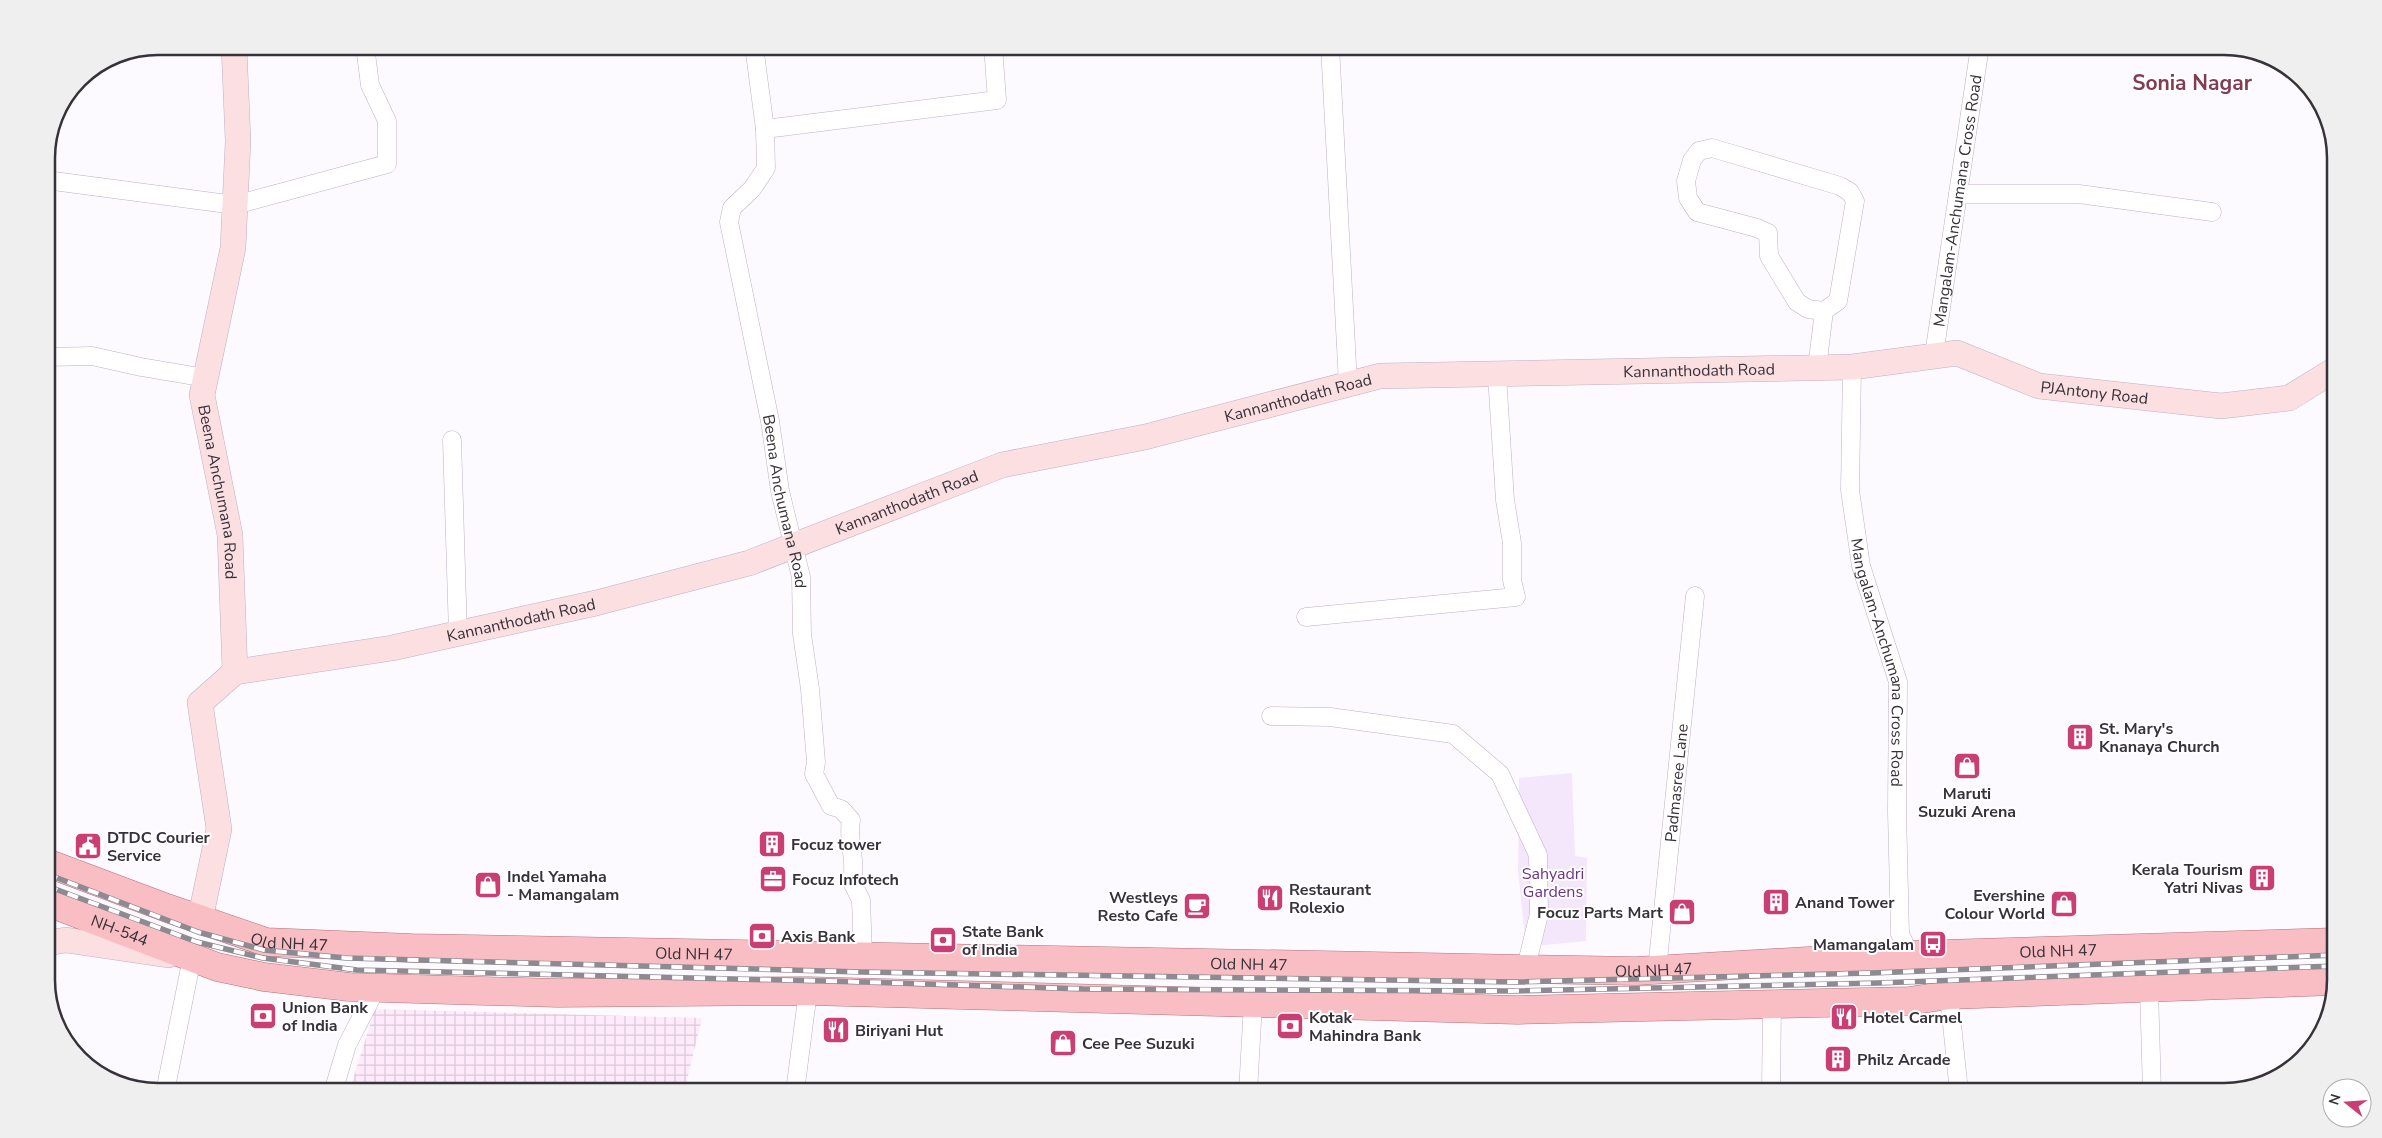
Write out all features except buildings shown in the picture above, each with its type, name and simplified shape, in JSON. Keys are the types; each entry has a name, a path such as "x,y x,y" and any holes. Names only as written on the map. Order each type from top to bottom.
{"main road":[{"name":"Old NH 47","path":"55,866 200,920 266,942 412,948 1525,971 1647,971 1910,955 2327,942"},
{"name":"NH-544","path":"55,905 192,958"},
{"path":"557,993 558,950"},
{"path":"192,958 217,967 264,977 349,986 557,993 808,991 1518,1010 1909,1001 1949,995 2327,981"},
{"path":"1634,1007 1647,971"}],"street":[{"name":"Beena Anchumana Road","path":"234,55 238,141 233,248 202,394 230,536 235,672"},
{"path":"55,181 235,205 386,164 387,122 370,85 366,55"},
{"name":"Beena Anchumana Road","path":"755,55 765,129 766,168 752,188 732,208 729,222 770,422 780,491 801,577 802,634 810,689 816,762 814,774 831,806 841,810 851,820 850,828 855,869 852,882 861,900 862,956"},
{"path":"765,129 997,100 994,55"},
{"path":"1330,55 1348,384"},
{"name":"Mangalam-Anchumana Cross Road","path":"1934,355 1979,55"},
{"path":"1817,368 1824,311 1838,301 1855,201 1850,192 1840,186 1712,148 1699,152 1692,160 1686,181 1688,198 1697,212 1757,228 1768,233 1769,256 1797,302 1808,309 1824,311"},
{"path":"1958,194 2079,194 2212,212"},
{"name":"PJAntony Road","path":"1852,367 1957,353 2039,386 2221,406 2289,398 2327,375"},
{"path":"55,357 92,356 141,367 206,378"},
{"name":"Kannanthodath Road","path":"235,672 392,648 606,601 749,563 1002,465 1145,437 1380,376 1852,367"},
{"name":"Mangalam-Anchumana Cross Road","path":"1852,367 1850,490 1861,566 1898,682 1897,812 1900,934 1910,955"},
{"path":"1306,618 1516,597 1512,580 1512,543 1505,500 1497,375"},
{"path":"452,440 458,634"},
{"name":"Padmasree Lane","path":"1647,971 1695,596"},
{"path":"200,920 219,829 200,703 235,672"},
{"path":"1271,716 1330,717 1453,734 1500,774 1538,855 1539,914 1525,971"},
{"path":"55,942 66,940 192,958 167,1083"},
{"path":"336,1083 347,1045 377,987"},
{"path":"2149,988 2152,1083"},
{"path":"796,1083 808,991"},
{"path":"1949,995 1957,1083"},
{"path":"1249,1083 1253,1003"},
{"path":"1771,1083 1772,1004"}],"shaded area":[{"path":"375,1009 702,1018 686,1083 352,1083"}],"green space":[{"name":"Sahyadri Gardens","path":"1572,773 1575,856 1587,858 1586,941 1526,947 1518,870 1519,778"}],"railway":[{"path":"55,877 198,932 264,950 346,958 861,972 1515,982 1872,973 2327,955"},
{"path":"55,889 197,942 263,958 357,970 1083,989 1510,991 1878,983 2327,966"}],"place":[{"name":"St. Mary's Knanaya Church","path":"2080,737"},
{"name":"Maruti Suzuki Arena","path":"1967,766"},
{"name":"Focuz tower","path":"772,844"},
{"name":"DTDC Courier Service","path":"88,846"},
{"name":"Kerala Tourism Yatri Nivas","path":"2262,878"},
{"name":"Focuz Infotech","path":"773,879"},
{"name":"Indel Yamaha - Mamangalam","path":"488,885"},
{"name":"Restaurant Rolexio","path":"1270,898"},
{"name":"Anand Tower","path":"1776,902"},
{"name":"Evershine Colour World","path":"2064,904"},
{"name":"Westleys Resto Cafe","path":"1197,906"},
{"name":"Focuz Parts Mart","path":"1682,912"},
{"name":"Axis Bank","path":"762,936"},
{"name":"State Bank of India","path":"943,940"},
{"name":"Mamangalam","path":"1933,944"},
{"name":"Union Bank of India","path":"263,1016"},
{"name":"Hotel Carmel","path":"1844,1017"},
{"name":"Kotak Mahindra Bank","path":"1290,1026"},
{"name":"Biriyani Hut","path":"836,1030"},
{"name":"Cee Pee Suzuki","path":"1063,1043"},
{"name":"Philz Arcade","path":"1838,1059"}],"district":[{"name":"Sonia Nagar","path":"2192,83"}]}
